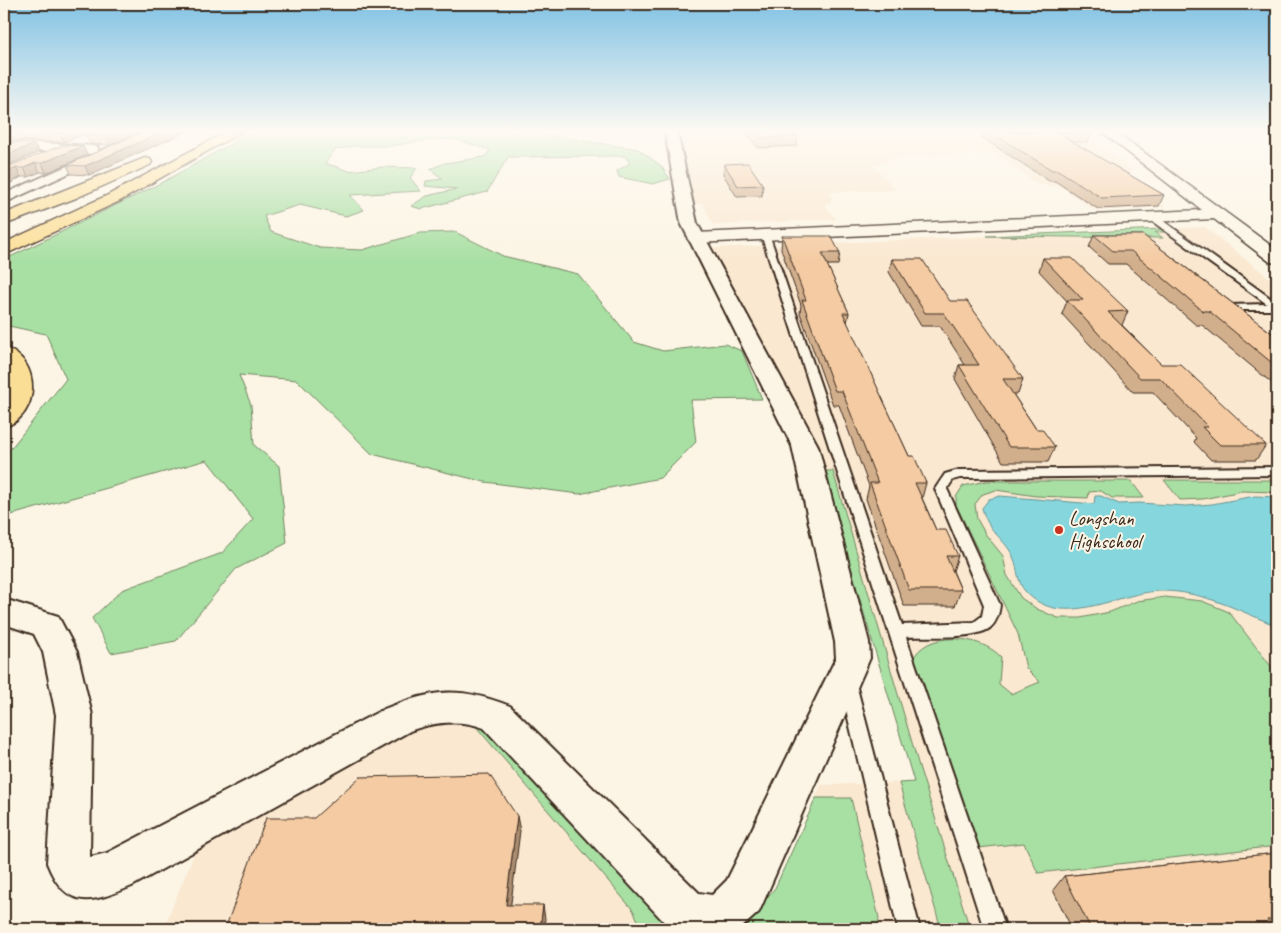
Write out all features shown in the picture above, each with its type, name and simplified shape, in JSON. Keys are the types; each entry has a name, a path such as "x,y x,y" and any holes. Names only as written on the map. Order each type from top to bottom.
{"highway":[{"path":"4,220 114,176"},
{"path":"4,236 131,176"},
{"path":"4,250 114,198 155,176"},
{"path":"4,356 18,367 22,380 20,393 4,419"}],"street":[{"path":"4,198 58,176"},
{"path":"4,612 46,625 53,635 60,652 74,715 68,863 74,872 83,879 100,878 117,871 397,720 436,706 467,706 497,717 683,909 699,918 715,919 730,911 743,896 846,674 853,658 852,642 805,446 689,223 680,176"},
{"path":"1167,176 1277,258"},
{"path":"12,181 46,181"},
{"path":"696,238 1219,214"}],"lane":[{"path":"1152,217 1277,307"},
{"path":"765,234 995,929"},
{"path":"1243,318 1226,305 1277,307"},
{"path":"896,631 976,628 986,624 992,616 992,605 944,499 941,489 949,478 959,474 1277,471"},
{"path":"846,674 910,929"}],"shaded area":[{"path":"689,176 883,176 897,190 828,192 832,197 831,203 824,204 836,219 713,225 703,204 695,204"},
{"path":"1024,176 1114,176 1166,207 1096,211 1059,186 1039,185"},
{"name":"Longshan Highschool","path":"1205,227 1277,284 1277,929 741,929 775,888 821,785 914,782 857,590 825,471 808,429 780,373 712,248"},
{"path":"466,715 670,929 163,929 199,842 425,725"}],"green space":[{"path":"174,176 412,176 410,178 421,191 350,195 364,210 346,216 300,205 264,216 271,232 320,248 362,250 420,233 455,232 503,256 578,274 634,342 663,351 725,344 742,351 762,399 691,400 696,442 660,478 579,494 485,482 372,454 297,380 239,375 251,405 254,445 279,466 287,543 236,569 176,641 111,653 92,618 122,590 222,553 253,519 207,460 4,517 4,455 66,379 46,334 4,325 4,260"},
{"path":"439,176 497,176 487,192 421,209 411,206 427,196 457,189 425,186 426,181 443,179"},
{"path":"619,176 668,176 670,179 653,184"},
{"path":"1163,229 1167,232 1155,232 1163,238 987,236"},
{"path":"825,471 833,471 918,763 970,929 941,929 899,783 914,782 857,590"},
{"path":"1164,480 1277,480 1277,492 1242,491 1203,499 1180,500"},
{"path":"986,481 1131,481 1144,498 1112,498 1101,491 1089,492 1088,498 1036,496 996,490 983,494 975,504 977,519 986,535 1003,556 1007,575 1021,598 1037,609 1058,618 1080,618 1110,612 1137,601 1165,597 1202,601 1229,612 1277,674 1277,846 1038,873 1024,843 978,848 912,661 919,651 929,644 941,640 967,640 992,650 1001,657 999,684 1011,694 1040,682 1026,668 1018,634 956,505 956,497 963,486"},
{"path":"466,715 484,725 670,929 642,929 633,910"},
{"path":"816,798 851,798 879,918 878,929 741,929 775,888"}],"water":[{"path":"1000,496 1094,504 1095,496 1101,496 1119,504 1139,503 1186,506 1212,504 1255,496 1277,497 1277,626 1207,598 1177,592 1145,593 1073,609 1056,608 1040,603 1022,587 1011,552 985,517 982,508 989,499"}],"building":[{"path":"731,176 757,176 763,185 738,186"},
{"path":"1067,176 1131,176 1164,195 1102,198"},
{"path":"1094,235 1143,235 1277,337 1277,367 1209,311 1203,311 1131,251 1113,251"},
{"path":"782,236 831,236 840,253 822,253 849,313 843,313 909,456 914,456 926,483 915,483 936,530 946,530 958,556 946,556 961,590 909,590 870,483 878,483 842,391 835,391 802,300 806,300"},
{"path":"1043,258 1072,258 1128,311 1108,312 1161,364 1180,364 1266,445 1220,445 1202,427 1208,427 1160,378 1140,378 1067,300 1083,300"},
{"path":"892,259 922,259 950,301 967,301 1023,379 1003,379 1036,429 1042,429 1055,447 1009,447 959,365 979,365 944,313 925,313"},
{"path":"489,774 517,816 506,905 543,905 540,929 225,929 266,818 314,818 360,777"},
{"path":"1277,853 1277,918 1267,920 1273,929 1231,929 1228,923 1181,929 1091,929 1064,876"}],"place":[{"name":"Longshan Highschool","path":"1059,530"}]}
